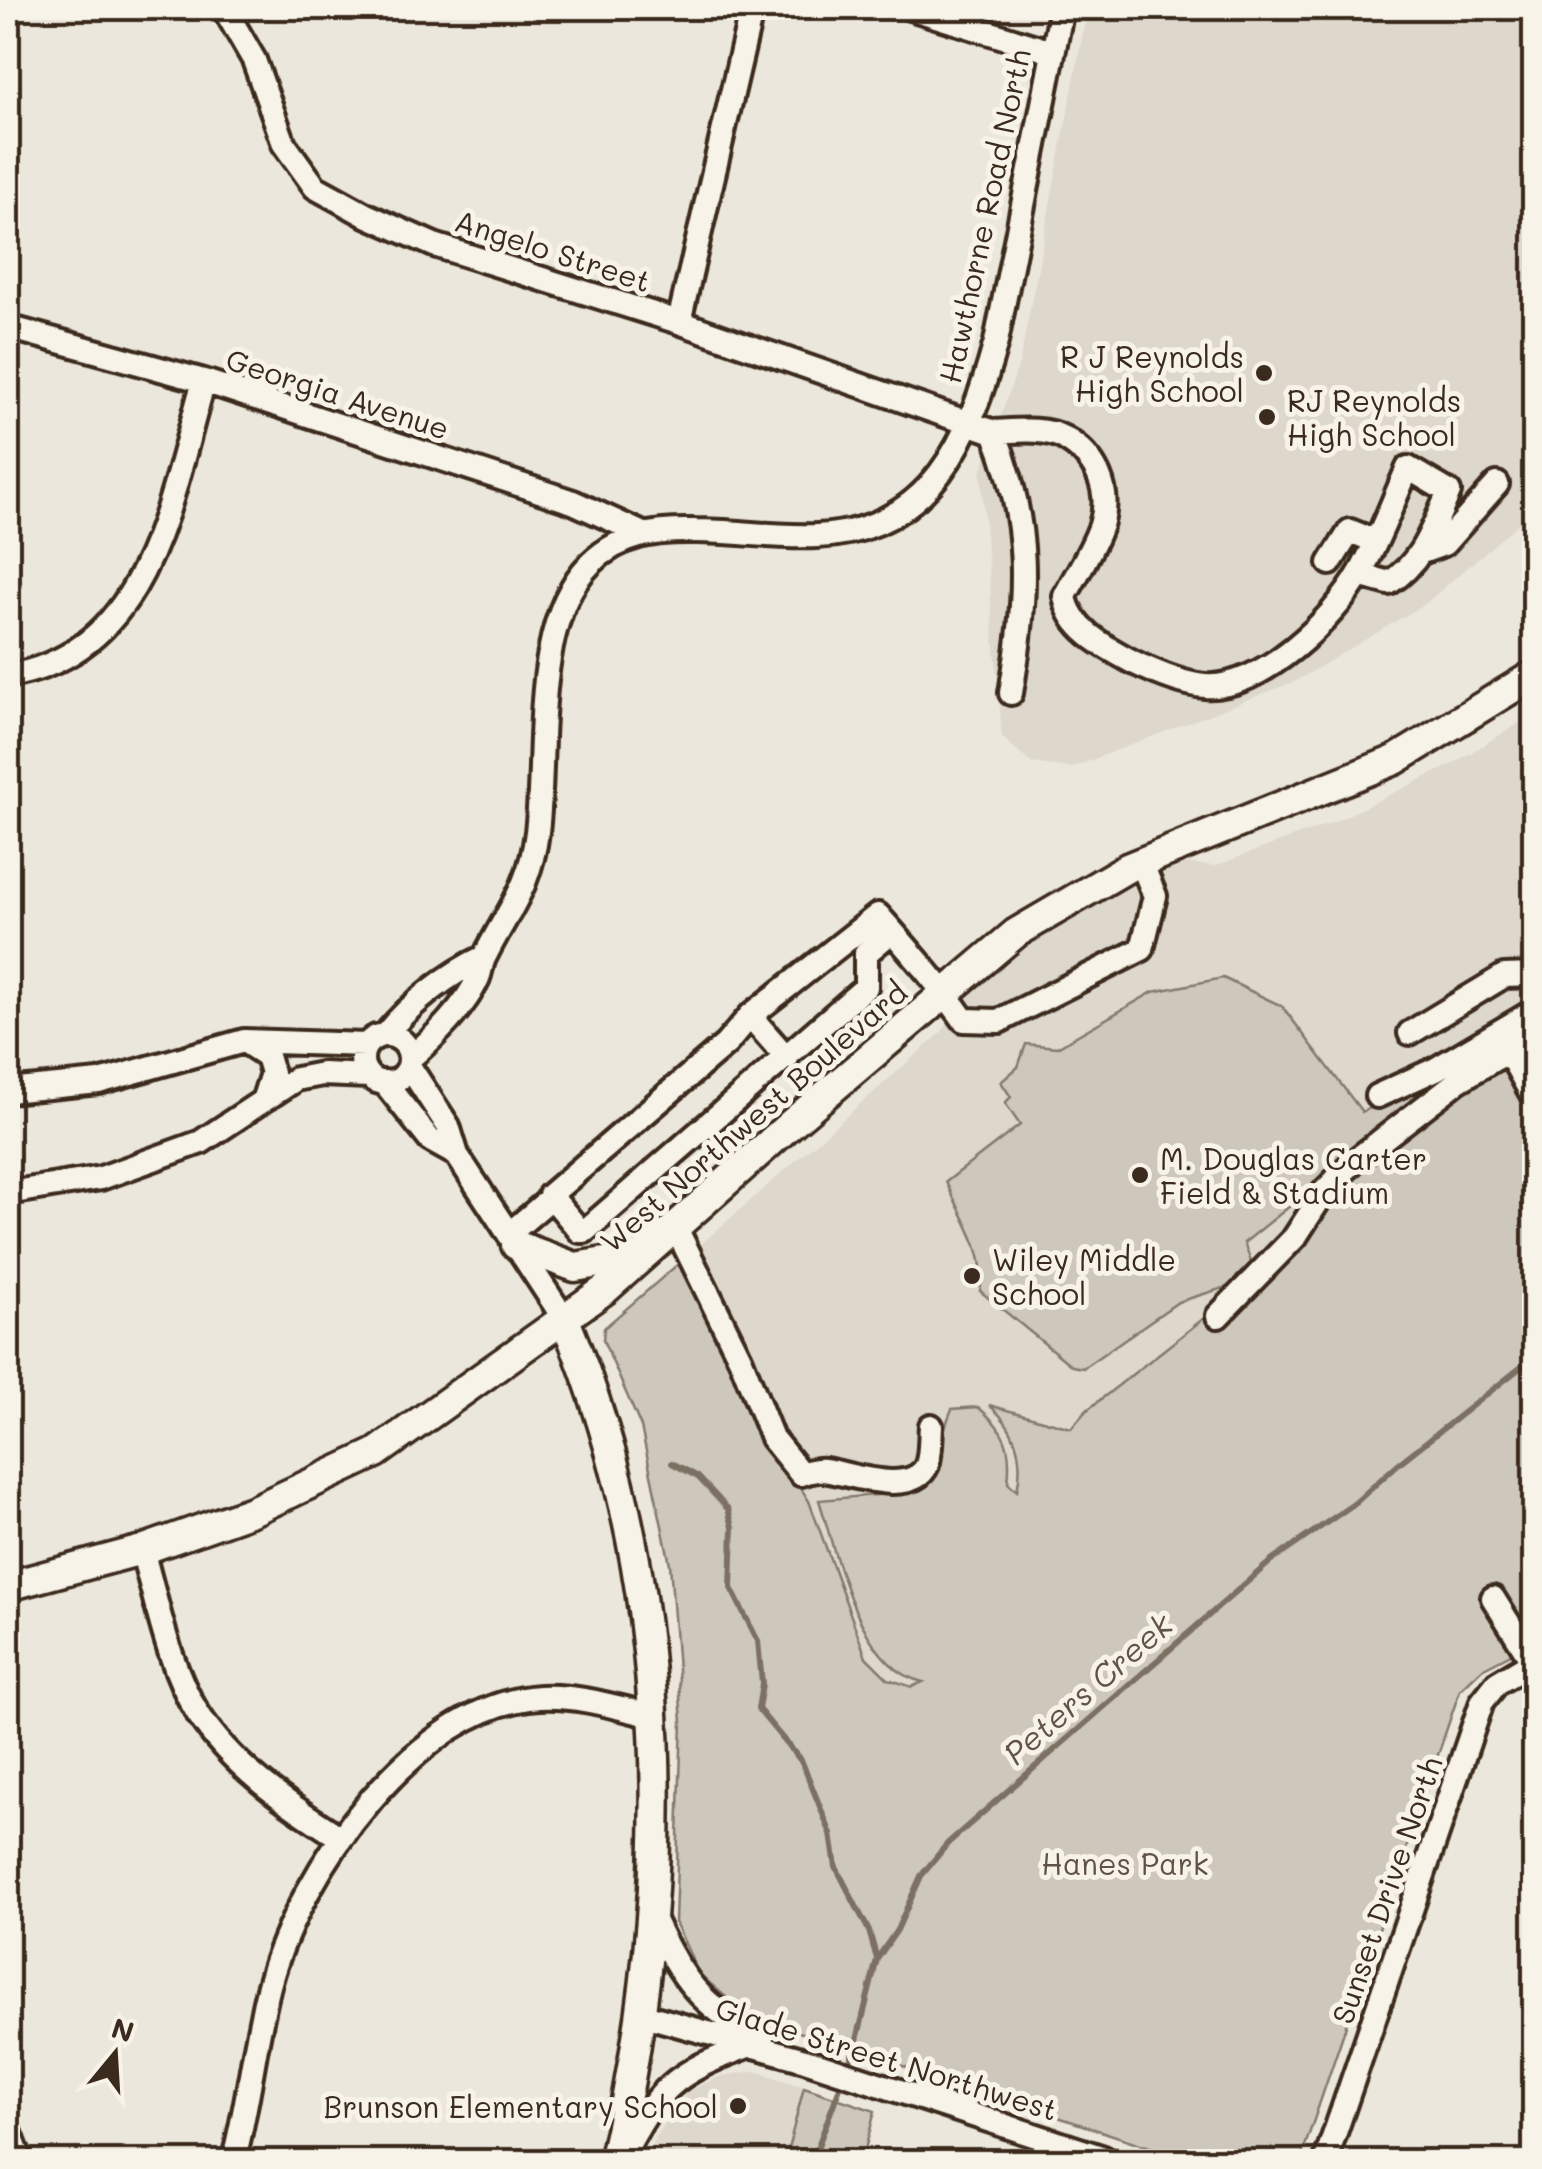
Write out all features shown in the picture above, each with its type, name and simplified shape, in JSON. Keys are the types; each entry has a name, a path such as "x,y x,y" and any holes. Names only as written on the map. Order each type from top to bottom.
{"main road":[{"name":"West Northwest Boulevard","path":"8,1586 142,1550 252,1511 376,1453 565,1320 943,991 1030,924 1141,862 1343,784 1442,735 1534,675"},
{"path":"512,1240 574,1267 642,1256"},
{"path":"565,1320 605,1422 618,1474 644,1608 652,1716 652,1918 616,2162"}],"street":[{"name":"Angelo Street","path":"224,8 254,60 284,144 315,186 434,244 679,322 994,432"},
{"path":"679,322 752,8"},
{"path":"910,8 1052,52"},
{"name":"Hawthorne Road North","path":"409,1062 478,980 484,957 510,917 533,856 550,658 559,615 588,566 615,544 643,534 696,530 814,536 869,526 906,507 930,486 971,421 996,342 1062,8"},
{"name":"Georgia Avenue","path":"8,328 204,381 573,502 643,534"},
{"path":"8,676 43,670 88,643 120,612 137,588 145,575 204,381"},
{"path":"1011,693 1026,568 1014,497 994,432 1046,433 1064,438 1102,474 1102,524 1065,596 1067,607 1087,635 1188,684 1226,685 1285,656 1336,607 1359,574 1408,468 1449,492 1422,552 1390,582 1359,574"},
{"path":"1422,552 1444,544 1497,484"},
{"path":"1330,562 1350,531 1375,541"},
{"path":"1026,568 1065,596"},
{"path":"885,923 964,1020 1000,1022 1142,950 1155,896 1141,862"},
{"path":"885,923 866,952 866,987 585,1231 552,1198 550,1195 726,1044 750,1016 885,923"},
{"name":"Hawthorne Road North","path":"376,1040 401,1015 484,957"},
{"path":"1410,1032 1504,976 1534,975"},
{"path":"1377,1096 1436,1069 1534,1011"},
{"path":"750,1016 787,1058"},
{"path":"1218,1316 1295,1236 1324,1192 1352,1163 1458,1082 1508,1051 1534,1020"},
{"path":"376,1040 362,1064 430,1140 458,1155"},
{"path":"8,1091 99,1082 244,1041 376,1040 405,1044 409,1062 448,1126 458,1155 565,1320"},
{"path":"244,1041 267,1056 272,1073 263,1101"},
{"path":"1508,1051 1534,1098"},
{"path":"8,1193 126,1170 201,1142 296,1079 322,1074 399,1078 409,1062"},
{"path":"512,1240 552,1198"},
{"path":"676,1226 741,1360 772,1438 800,1474 821,1469 859,1480 906,1480 921,1474 928,1462 931,1426"},
{"path":"142,1550 168,1640 195,1708 222,1746 256,1778 341,1838"},
{"path":"1494,1598 1534,1662"},
{"name":"Sunset Drive North","path":"1325,2162 1482,1702 1496,1683 1534,1662"},
{"path":"233,2162 270,1984 283,1942 341,1838 396,1773 446,1732 502,1704 538,1697 578,1698 652,1716"},
{"path":"652,1918 678,1970 699,1998 724,2019 805,2060"},
{"name":"Glade Street Northwest","path":"640,2014 805,2060 1116,2162"},
{"path":"616,2162 648,2108 673,2080 694,2066 751,2045"},
{"path":"8,2128 21,2162"}],"shaded area":[{"name":"RJ Reynolds High School","path":"1088,8 1534,8 1534,510 1425,604 1296,681 1071,768 1031,763 1002,737 981,473 1020,361"},
{"name":"Wiley Middle School","path":"1534,714 1534,1012 1236,1293 1085,1411 999,1514 940,1676 865,1708 774,1459 685,1258 941,1033 967,997 1064,918 1170,862 1215,866 1334,822 1451,765"},
{"name":"Brunson Elementary School","path":"756,2071 804,2087 785,2161 648,2162 655,2137 688,2091 721,2076"}],"green space":[{"name":"Hanes Park","path":"1223,978 1282,1006 1362,1112 1456,1064 1534,1012 1534,1642 1482,1669 1460,1690 1300,2161 1192,2161 747,2015 699,1974 675,1922 682,1722 670,1564 641,1427 603,1340 604,1328 685,1258 774,1459 795,1479 809,1501 866,1657 888,1679 912,1687 923,1682 901,1672 882,1656 867,1633 843,1579 819,1500 910,1492 933,1466 952,1409 978,1407 1005,1440 1008,1483 1017,1491 1020,1467 1016,1445 1006,1424 989,1405 1071,1428 1086,1411 1236,1293 1287,1239 1308,1197 1305,1194 1244,1243 1252,1264 1243,1282 1178,1302 1083,1368 1072,1366 980,1291 977,1249 946,1182 1020,1125 1005,1103 1011,1097 1001,1082 1018,1067 1026,1044 1057,1047 1153,992"},
{"path":"804,2087 875,2111 862,2161 785,2161"}],"waterway":[{"name":"Peters Creek","path":"812,2162 856,2044 877,1959 897,1930 921,1876 948,1843 1270,1562 1355,1503 1398,1464 1534,1357"},
{"path":"672,1463 698,1477 728,1509 733,1527 731,1588 758,1641 762,1684 758,1709 802,1762 831,1834 836,1867 869,1931 877,1959"}],"place":[{"name":"R J Reynolds High School","path":"1264,373"},
{"name":"RJ Reynolds High School","path":"1267,417"},
{"name":"M. Douglas Carter Field & Stadium","path":"1140,1175"},
{"name":"Wiley Middle School","path":"972,1276"},
{"name":"Brunson Elementary School","path":"738,2106"}]}
